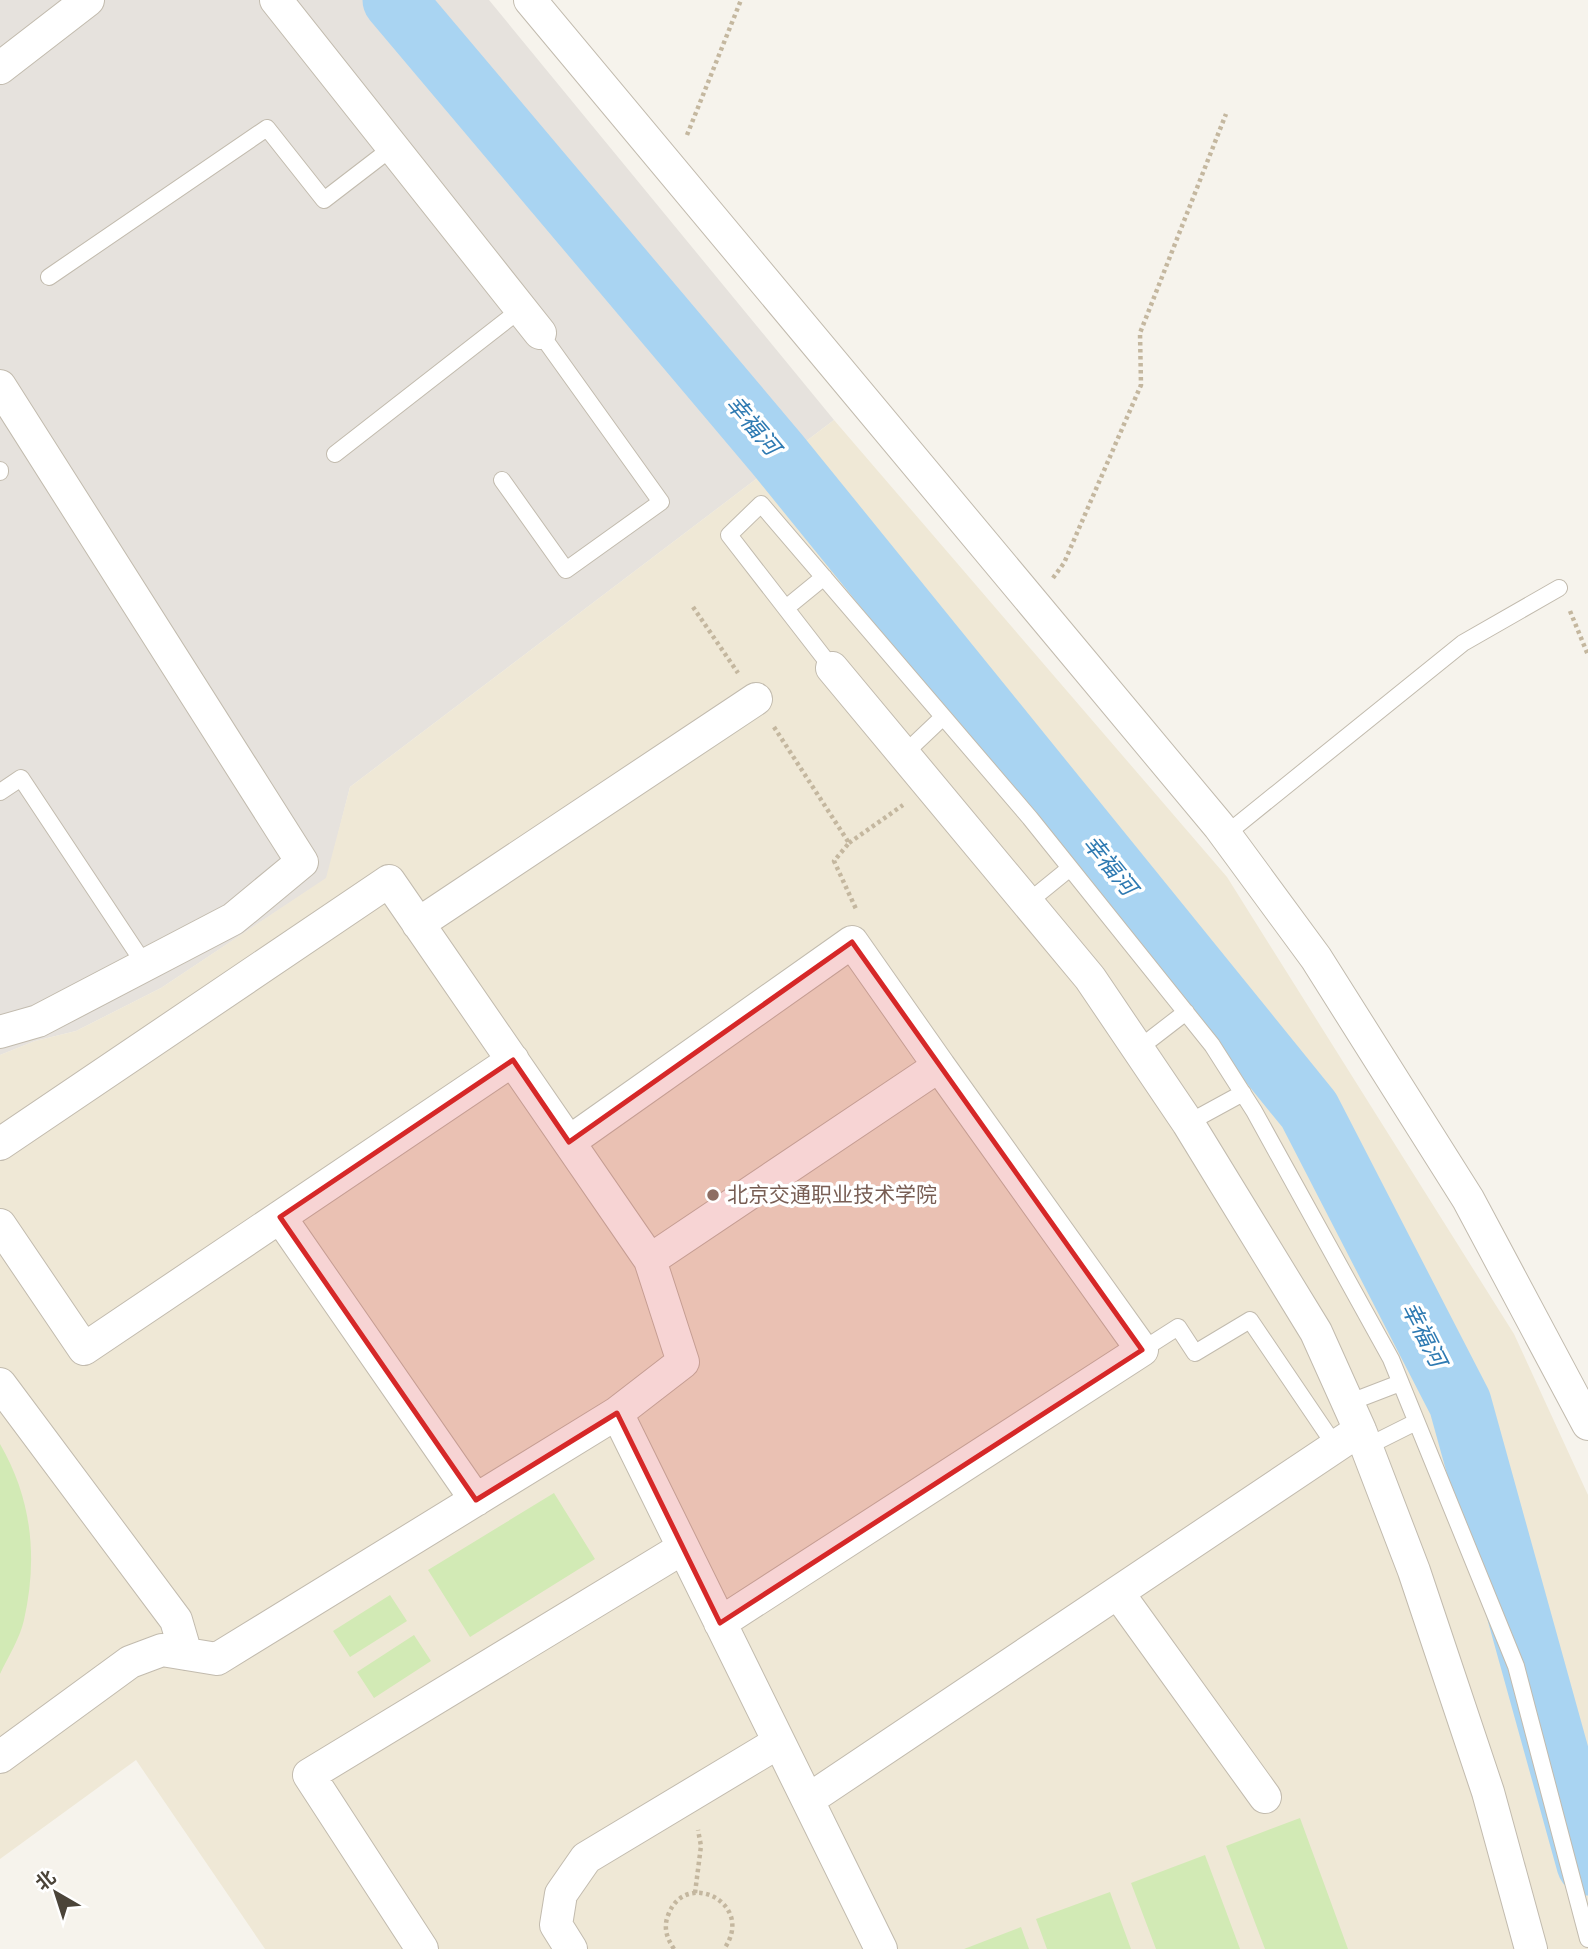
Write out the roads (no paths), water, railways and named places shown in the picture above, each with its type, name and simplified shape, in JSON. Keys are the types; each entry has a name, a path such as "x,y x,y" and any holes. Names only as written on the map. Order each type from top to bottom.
{"street":[{"path":"0,68 88,0"},
{"path":"276,0 531,321"},
{"path":"530,0 1225,835 1316,958 1468,1199 1588,1424"},
{"path":"0,386 302,862 233,919 38,1021 0,1032"},
{"path":"832,668 1090,978 1188,1123 1316,1332 1353,1432 1414,1571 1488,1792 1531,1949"},
{"path":"418,923 756,699"},
{"path":"0,1144 388,881 650,1260 682,1362 617,1413 217,1659 162,1650 131,1662 0,1758"},
{"path":"569,1142 852,942 1142,1349 720,1623"},
{"path":"0,1225 84,1349 513,1059"},
{"path":"650,1260 939,1066"},
{"path":"280,1217 476,1500"},
{"path":"0,1384 176,1620 186,1654"},
{"path":"617,1413 881,1949"},
{"path":"808,1800 1353,1432"},
{"path":"422,1949 309,1775 683,1548"},
{"path":"1118,1593 1265,1797"},
{"path":"571,1949 556,1925 561,1894 586,1858 779,1742"}],"lane":[{"path":"50,277 267,128 324,200 393,147"},
{"path":"335,454 531,321 661,502 566,570 502,480"},
{"path":"832,668 729,535 761,504 1070,868 1212,1045 1243,1093 1391,1359 1516,1666 1588,1939"},
{"path":"786,608 824,576"},
{"path":"1225,835 1463,643 1559,588"},
{"path":"904,754 943,717"},
{"path":"0,792 21,778 145,965"},
{"path":"1027,903 1070,868"},
{"path":"1138,1049 1186,1012"},
{"path":"1188,1123 1243,1093"},
{"path":"1142,1349 1178,1327 1195,1353 1250,1321 1353,1432"},
{"path":"1353,1432 1400,1383"},
{"path":"1353,1432 1416,1422"}],"waterway":[{"name":"幸福河","path":"394,0 778,455 1309,1110 1460,1403 1588,1864"}],"place":[{"name":"北京交通职业技术学院","path":"713,1195"}]}
